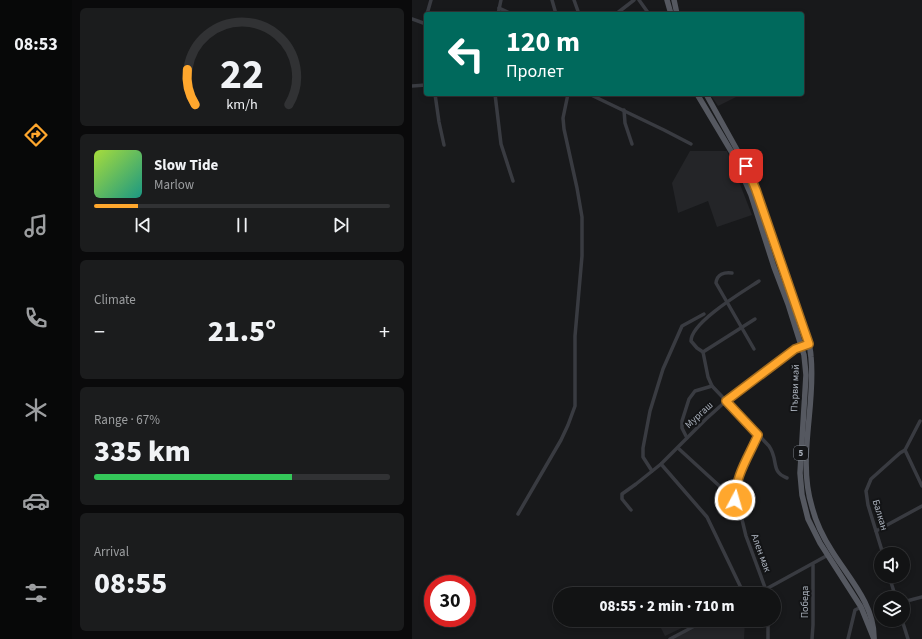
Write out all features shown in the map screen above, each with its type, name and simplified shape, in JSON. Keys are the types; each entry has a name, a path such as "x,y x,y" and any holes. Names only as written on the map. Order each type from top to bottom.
{"main road":[{"path":"667,0 670,12"},
{"path":"674,0 677,12"},
{"name":"Първи май","path":"697,96 732,154 749,188 774,267 802,346 806,375 800,457 802,488 808,519 815,534 830,554 864,602 874,628 874,639 861,607 830,554 818,525 808,493 806,457 812,375 809,344 749,172 733,140 707,96"}],"street":[{"path":"427,12 431,0"},
{"path":"498,12 501,0"},
{"path":"552,0 555,12"},
{"path":"574,0 578,12"},
{"path":"619,12 634,0"},
{"path":"639,0 648,12"},
{"path":"499,8 508,12"},
{"path":"412,19 424,24"},
{"path":"412,86 424,84"},
{"path":"435,96 444,145"},
{"path":"495,96 501,144 513,181"},
{"path":"518,514 568,425 574,406 576,317 582,243 580,203 564,129 563,118 568,96"},
{"path":"593,96 691,144"},
{"path":"624,110 625,123 632,144"},
{"path":"732,273 723,273 717,279 717,287 754,349"},
{"path":"759,281 727,302 706,319 692,335 691,341 693,345 703,352 708,376 712,386 772,451 777,472 787,478"},
{"path":"652,471 643,457 643,448 650,411 661,376 682,326 704,314"},
{"path":"703,352 755,319"},
{"name":"Мургаш","path":"631,510 622,499 622,494 661,464 726,401 795,349 809,344"},
{"path":"687,438 682,428 682,420 689,399 695,391 712,386"},
{"path":"920,421 905,450 922,486"},
{"path":"735,500 737,480 758,435"},
{"name":"Ален мак","path":"678,448 740,506 746,536 764,587"},
{"name":"Балкан","path":"881,547 866,498 866,491 871,479 905,450"},
{"path":"661,464 707,517 741,587"},
{"path":"876,531 921,506 922,512"},
{"path":"774,587 830,554"},
{"name":"Победа","path":"812,639 813,564"},
{"path":"910,600 922,597"},
{"path":"848,639 855,610 861,607"},
{"path":"670,639 693,627"},
{"path":"768,627 768,639"},
{"path":"904,627 908,639"}],"shaded area":[{"path":"711,96 738,96 718,106"},
{"path":"690,151 727,151 752,215 717,227 708,201 678,213 672,183"},
{"path":"660,627 684,627 665,636"},
{"path":"696,627 745,627 744,639 673,639"}],"route":[{"path":"735,500 737,480 758,435 726,401 795,349 809,344 756,190 746,166"}]}
